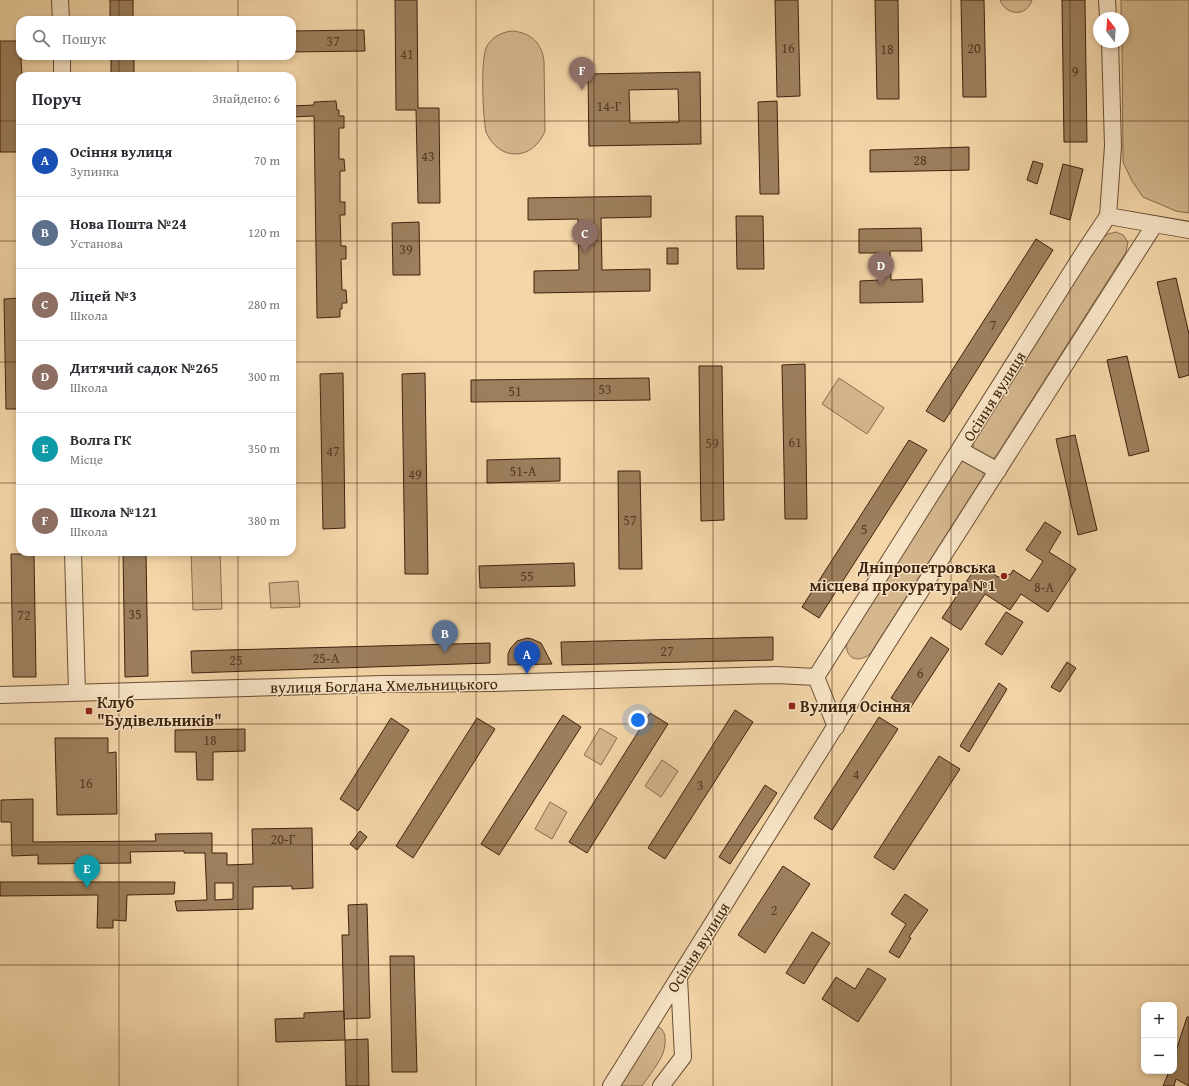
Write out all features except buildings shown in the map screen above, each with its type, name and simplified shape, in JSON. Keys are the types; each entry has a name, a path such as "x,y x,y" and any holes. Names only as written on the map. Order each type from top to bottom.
{"street":[{"path":"60,0 61,16"},
{"path":"1107,0 1108,12"},
{"path":"1110,48 1112,146 1108,216 1189,230"},
{"path":"62,60 62,72"},
{"name":"Осіння вулиця","path":"816,677 1108,216"},
{"name":"Осіння вулиця","path":"611,1086 888,642 1155,224"},
{"path":"960,450 998,471"},
{"path":"73,556 77,693"},
{"name":"вулиця Богдана Хмельницького","path":"0,695 776,675 816,677"},
{"path":"816,677 836,727"},
{"path":"661,1086 683,1057 678,978"}],"shaded area":[{"path":"1000,0 1032,0 1029,6 1021,12 1011,12"},
{"path":"1121,0 1189,0 1189,213 1176,211 1143,197 1132,181 1123,162 1122,48 1129,48 1129,12 1121,12"},
{"path":"513,31 525,34 534,40 541,49 544,61 545,131 540,141 533,148 516,154 507,153 499,149 492,142 486,132 483,88 483,62 487,46 498,35"},
{"path":"1116,232 1123,235 1128,242 1126,252 998,453 993,459 986,460 975,450 973,447 973,441 1100,240 1108,234"},
{"path":"839,378 884,408 867,434 822,404"},
{"path":"964,459 983,471 983,477 870,654 860,659 852,658 848,652 847,641 960,461"},
{"path":"191,556 220,556 222,609 193,610"},
{"path":"298,581 300,607 271,608 269,583"},
{"path":"600,728 617,738 601,765 584,755"},
{"path":"662,760 678,771 661,797 645,786"},
{"path":"550,802 567,812 552,839 535,829"},
{"path":"659,1027 665,1035 665,1046 657,1065 642,1086 620,1086 655,1029"}],"place":[{"name":"Школа №121","path":"582,90"},
{"name":"Ліцей №3","path":"585,253"},
{"name":"Дитячий садок №265","path":"881,285"},
{"name":"Дніпропетровська місцева прокуратура №1","path":"1004,576"},
{"name":"Нова Пошта №24","path":"445,653"},
{"name":"Осіння вулиця","path":"527,674"},
{"name":"Вулиця Осіння","path":"792,706"},
{"name":"Клуб \"Будівельників\"","path":"89,711"},
{"name":"Волга ГК","path":"87,888"}]}
